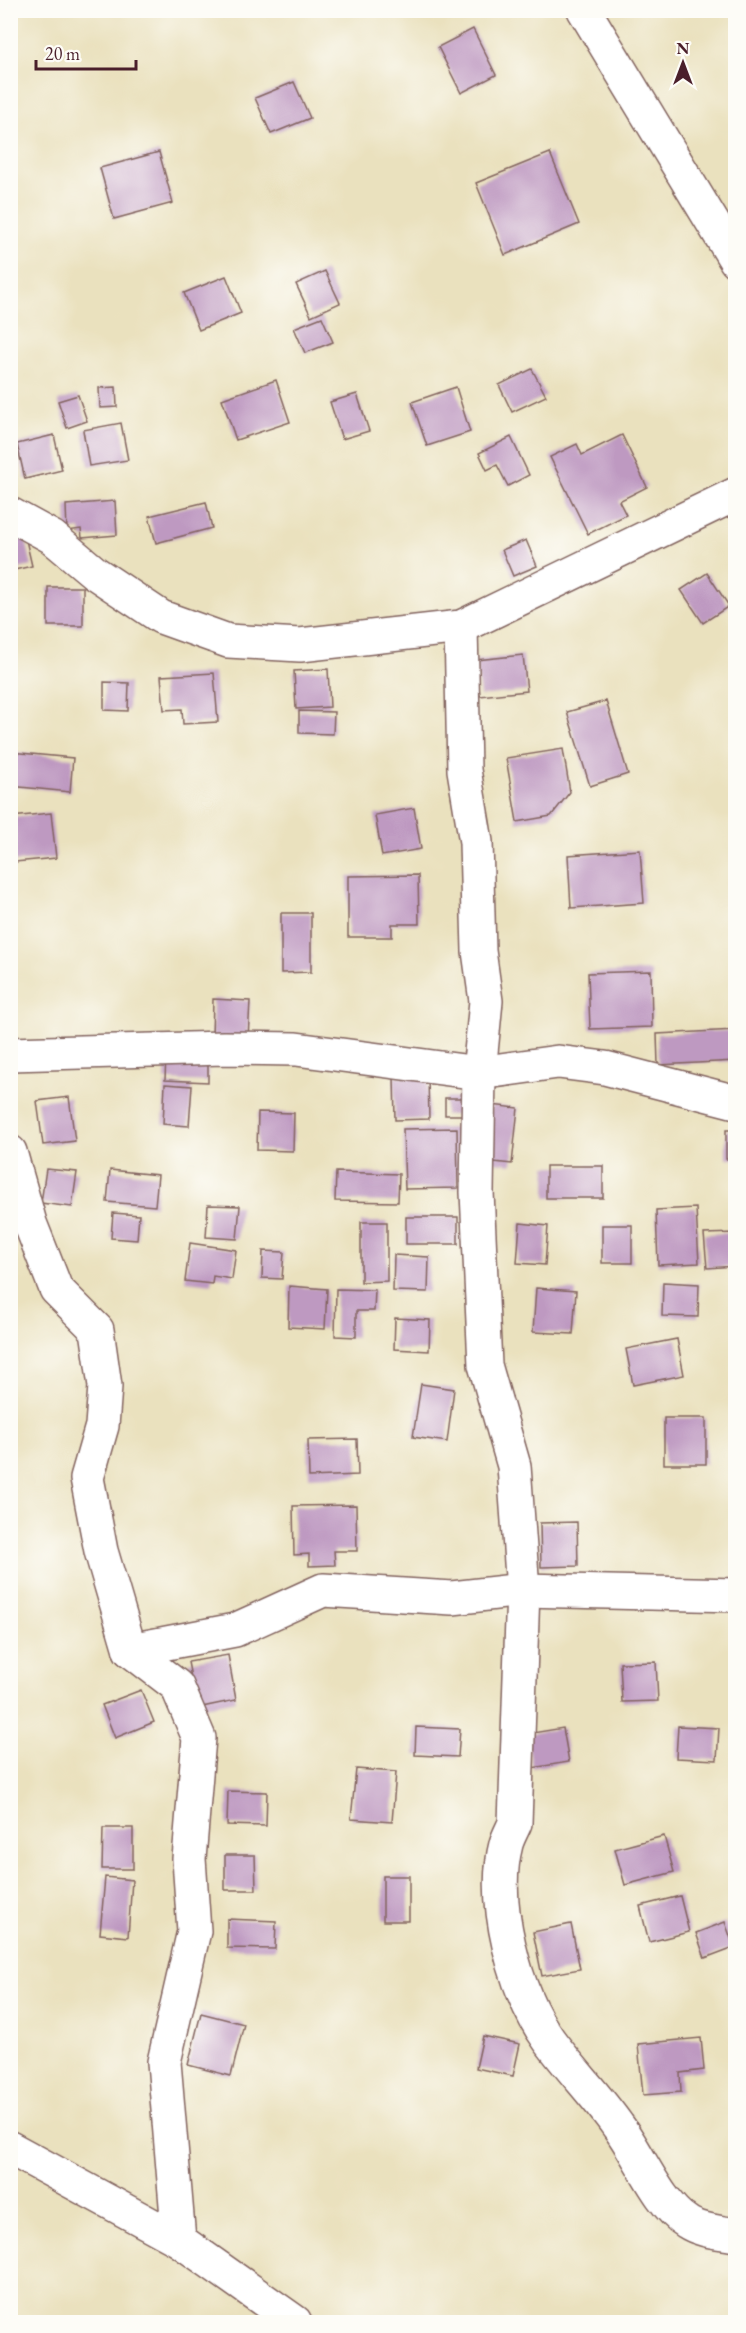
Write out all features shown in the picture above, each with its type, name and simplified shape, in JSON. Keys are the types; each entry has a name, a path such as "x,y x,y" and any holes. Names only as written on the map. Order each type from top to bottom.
{"street":[{"path":"584,10 735,261"},
{"path":"10,514 52,537 95,573 161,617 228,640 300,645 460,627 735,494"},
{"path":"460,627 464,770 476,842 479,951 486,1000 478,1073 477,1192 484,1365 514,1466 523,1590 515,1823 506,1844 501,1895 509,1947 526,2001 548,2039 618,2126 670,2206 687,2222 709,2230 735,2235"},
{"path":"10,1054 224,1048 297,1049 478,1073 558,1062 605,1068 735,1102"},
{"path":"10,1152 30,1223 56,1289 97,1330 105,1386 103,1416 87,1478 101,1551 130,1650 177,1686 199,1738 189,1859 194,1931 164,2062 179,2240"},
{"path":"130,1650 235,1630 323,1590 452,1598 523,1590 735,1595"},
{"path":"10,2148 179,2240 295,2322"}],"building":[{"path":"473,29 496,75 461,93 438,47"},
{"path":"294,82 310,118 271,134 255,98"},
{"path":"159,152 173,203 114,219 100,168"},
{"path":"550,153 579,224 505,255 476,183"},
{"path":"325,271 340,303 311,316 296,284"},
{"path":"226,276 241,313 199,330 184,293"},
{"path":"322,317 333,342 305,353 294,328"},
{"path":"532,369 546,396 512,412 499,385"},
{"path":"276,380 290,422 236,440 222,399"},
{"path":"116,387 117,407 100,408 99,388"},
{"path":"456,387 470,432 427,446 412,402"},
{"path":"357,394 369,431 342,439 330,402"},
{"path":"78,395 87,421 67,428 58,401"},
{"path":"121,423 128,460 89,466 83,430"},
{"path":"54,435 62,470 25,479 17,444"},
{"path":"622,435 647,487 619,501 626,515 588,534 550,457 577,444 582,455"},
{"path":"511,437 529,475 508,486 497,465 487,470 479,453"},
{"path":"115,501 117,535 82,538 81,529 67,531 66,505"},
{"path":"206,502 212,528 156,543 149,516"},
{"path":"23,527 32,566 10,571 10,530"},
{"path":"526,540 537,566 513,576 502,550"},
{"path":"707,573 729,606 703,623 681,590"},
{"path":"48,587 83,587 83,626 48,626"},
{"path":"523,655 527,691 480,696 476,660"},
{"path":"328,669 330,707 296,709 294,671"},
{"path":"214,673 218,722 183,724 182,709 164,710 161,676"},
{"path":"104,682 129,683 128,711 104,710"},
{"path":"606,701 628,774 590,786 567,712"},
{"path":"299,711 334,712 333,734 299,733"},
{"path":"563,749 570,792 551,816 517,822 506,758"},
{"path":"10,752 73,758 70,792 10,786"},
{"path":"414,808 421,849 382,856 375,815"},
{"path":"51,813 56,858 15,862 11,817"},
{"path":"640,850 644,903 571,908 568,855"},
{"path":"418,875 419,924 392,924 392,937 348,937 348,876"},
{"path":"281,913 311,913 311,972 281,973"},
{"path":"651,971 652,1027 590,1029 588,973"},
{"path":"213,999 250,1001 248,1039 212,1038"},
{"path":"736,1030 736,1061 658,1065 657,1034"},
{"path":"166,1055 208,1057 208,1082 165,1080"},
{"path":"428,1076 429,1119 395,1120 394,1077"},
{"path":"165,1084 192,1086 189,1126 163,1124"},
{"path":"69,1097 75,1141 43,1145 37,1101"},
{"path":"445,1098 469,1098 469,1115 445,1115"},
{"path":"491,1105 518,1108 512,1164 485,1161"},
{"path":"258,1112 294,1113 293,1151 257,1150"},
{"path":"457,1128 458,1188 405,1189 403,1129"},
{"path":"726,1130 736,1130 736,1159 726,1159"},
{"path":"546,1166 603,1166 603,1198 546,1198"},
{"path":"46,1169 77,1172 72,1207 41,1203"},
{"path":"110,1170 158,1175 155,1206 107,1202"},
{"path":"336,1172 399,1174 398,1202 335,1201"},
{"path":"208,1205 240,1206 237,1239 206,1237"},
{"path":"696,1208 699,1263 658,1265 656,1210"},
{"path":"113,1213 139,1215 137,1240 111,1238"},
{"path":"406,1217 458,1217 458,1244 406,1244"},
{"path":"361,1222 387,1222 387,1281 361,1282"},
{"path":"520,1223 548,1226 545,1265 517,1263"},
{"path":"602,1225 632,1225 632,1263 602,1263"},
{"path":"736,1233 736,1266 707,1268 704,1234"},
{"path":"190,1243 236,1250 232,1279 213,1276 212,1284 185,1281"},
{"path":"263,1251 284,1252 282,1279 262,1278"},
{"path":"394,1255 429,1257 428,1292 393,1291"},
{"path":"663,1282 699,1284 698,1317 662,1316"},
{"path":"289,1286 327,1289 325,1329 288,1327"},
{"path":"536,1288 576,1291 573,1334 533,1332"},
{"path":"336,1289 375,1290 374,1311 356,1311 356,1337 335,1336"},
{"path":"395,1318 430,1320 429,1351 394,1349"},
{"path":"677,1339 684,1375 633,1385 626,1349"},
{"path":"421,1384 454,1389 447,1442 413,1437"},
{"path":"664,1418 706,1418 706,1464 664,1464"},
{"path":"357,1439 358,1475 309,1477 308,1440"},
{"path":"356,1505 357,1551 334,1551 335,1565 309,1566 309,1554 294,1555 293,1506"},
{"path":"734,1518 736,1518 736,1545 733,1545"},
{"path":"577,1522 578,1566 541,1567 540,1523"},
{"path":"228,1655 236,1700 197,1708 188,1662"},
{"path":"656,1662 658,1701 622,1702 620,1663"},
{"path":"141,1690 154,1722 115,1738 102,1705"},
{"path":"678,1726 719,1728 717,1760 676,1758"},
{"path":"416,1727 460,1729 458,1757 415,1755"},
{"path":"563,1728 569,1762 532,1768 526,1734"},
{"path":"356,1769 396,1772 392,1822 351,1819"},
{"path":"228,1791 267,1792 266,1826 227,1825"},
{"path":"103,1828 133,1828 133,1869 102,1869"},
{"path":"664,1836 674,1872 625,1885 615,1849"},
{"path":"225,1855 255,1855 256,1890 225,1890"},
{"path":"383,1876 409,1876 409,1921 383,1921"},
{"path":"105,1877 132,1880 128,1937 100,1934"},
{"path":"680,1896 689,1932 649,1942 640,1906"},
{"path":"227,1919 276,1921 275,1949 227,1948"},
{"path":"725,1922 734,1947 705,1958 696,1933"},
{"path":"571,1924 580,1969 542,1976 533,1932"},
{"path":"201,2013 244,2024 231,2076 188,2065"},
{"path":"483,2036 520,2044 513,2076 476,2068"},
{"path":"701,2038 704,2070 680,2073 681,2092 643,2095 638,2044"}]}
